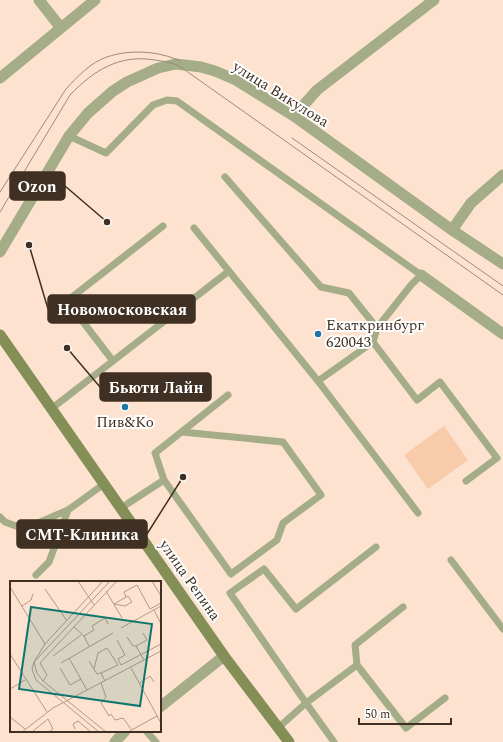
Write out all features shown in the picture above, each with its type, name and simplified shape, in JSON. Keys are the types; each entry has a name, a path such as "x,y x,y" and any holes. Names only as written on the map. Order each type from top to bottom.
{"main road":[{"name":"улица Репина","path":"0,335 224,656 289,742"}],"street":[{"path":"39,0 61,28"},
{"path":"0,78 95,0"},
{"path":"294,116 317,90 434,0"},
{"name":"улица Викулова","path":"0,252 69,136 88,113 113,91 158,68 176,64 201,67 236,80 294,116 452,230 503,264"},
{"path":"452,230 471,203 503,176"},
{"path":"421,275 503,334"},
{"path":"161,706 224,656"},
{"path":"115,742 124,732"}],"lane":[{"path":"69,136 106,153 153,105 167,100 177,101 421,275 411,285 377,328 373,342 318,381"},
{"path":"225,177 321,287 348,293 377,328"},
{"path":"113,361 67,301 163,226"},
{"path":"194,228 318,381 418,513"},
{"path":"51,409 229,271"},
{"path":"373,342 417,400 440,382 497,458 466,481"},
{"path":"182,432 283,442 321,495 284,523 277,540 231,574 164,480 155,453 228,395"},
{"path":"121,508 164,480"},
{"path":"0,517 5,522 24,529 68,510 104,484"},
{"path":"36,575 50,562 68,510"},
{"path":"334,742 230,593 264,569 296,609 376,547"},
{"path":"451,560 503,629"},
{"path":"403,607 355,645 357,665 406,728 445,698"},
{"path":"278,728 306,703 357,665"},
{"path":"147,732 156,742"}],"shaded area":[{"path":"444,426 468,460 428,489 404,455"}],"tram line":[{"path":"0,192 66,89 95,62 116,54 135,52 154,53 180,61"},
{"path":"0,212 70,95 79,86 98,71 119,62 130,59 163,61 183,68 503,295"},
{"path":"292,138 503,286"}],"place":[{"name":"Ozon","path":"107,222"},
{"name":"Новомосковская","path":"29,245"},
{"name":"Екаткринбург 620043","path":"318,334"},
{"name":"Бьюти Лайн","path":"67,348"},
{"name":"Пив&Ко","path":"125,407"},
{"name":"СМТ-Клиника","path":"183,477"}]}
